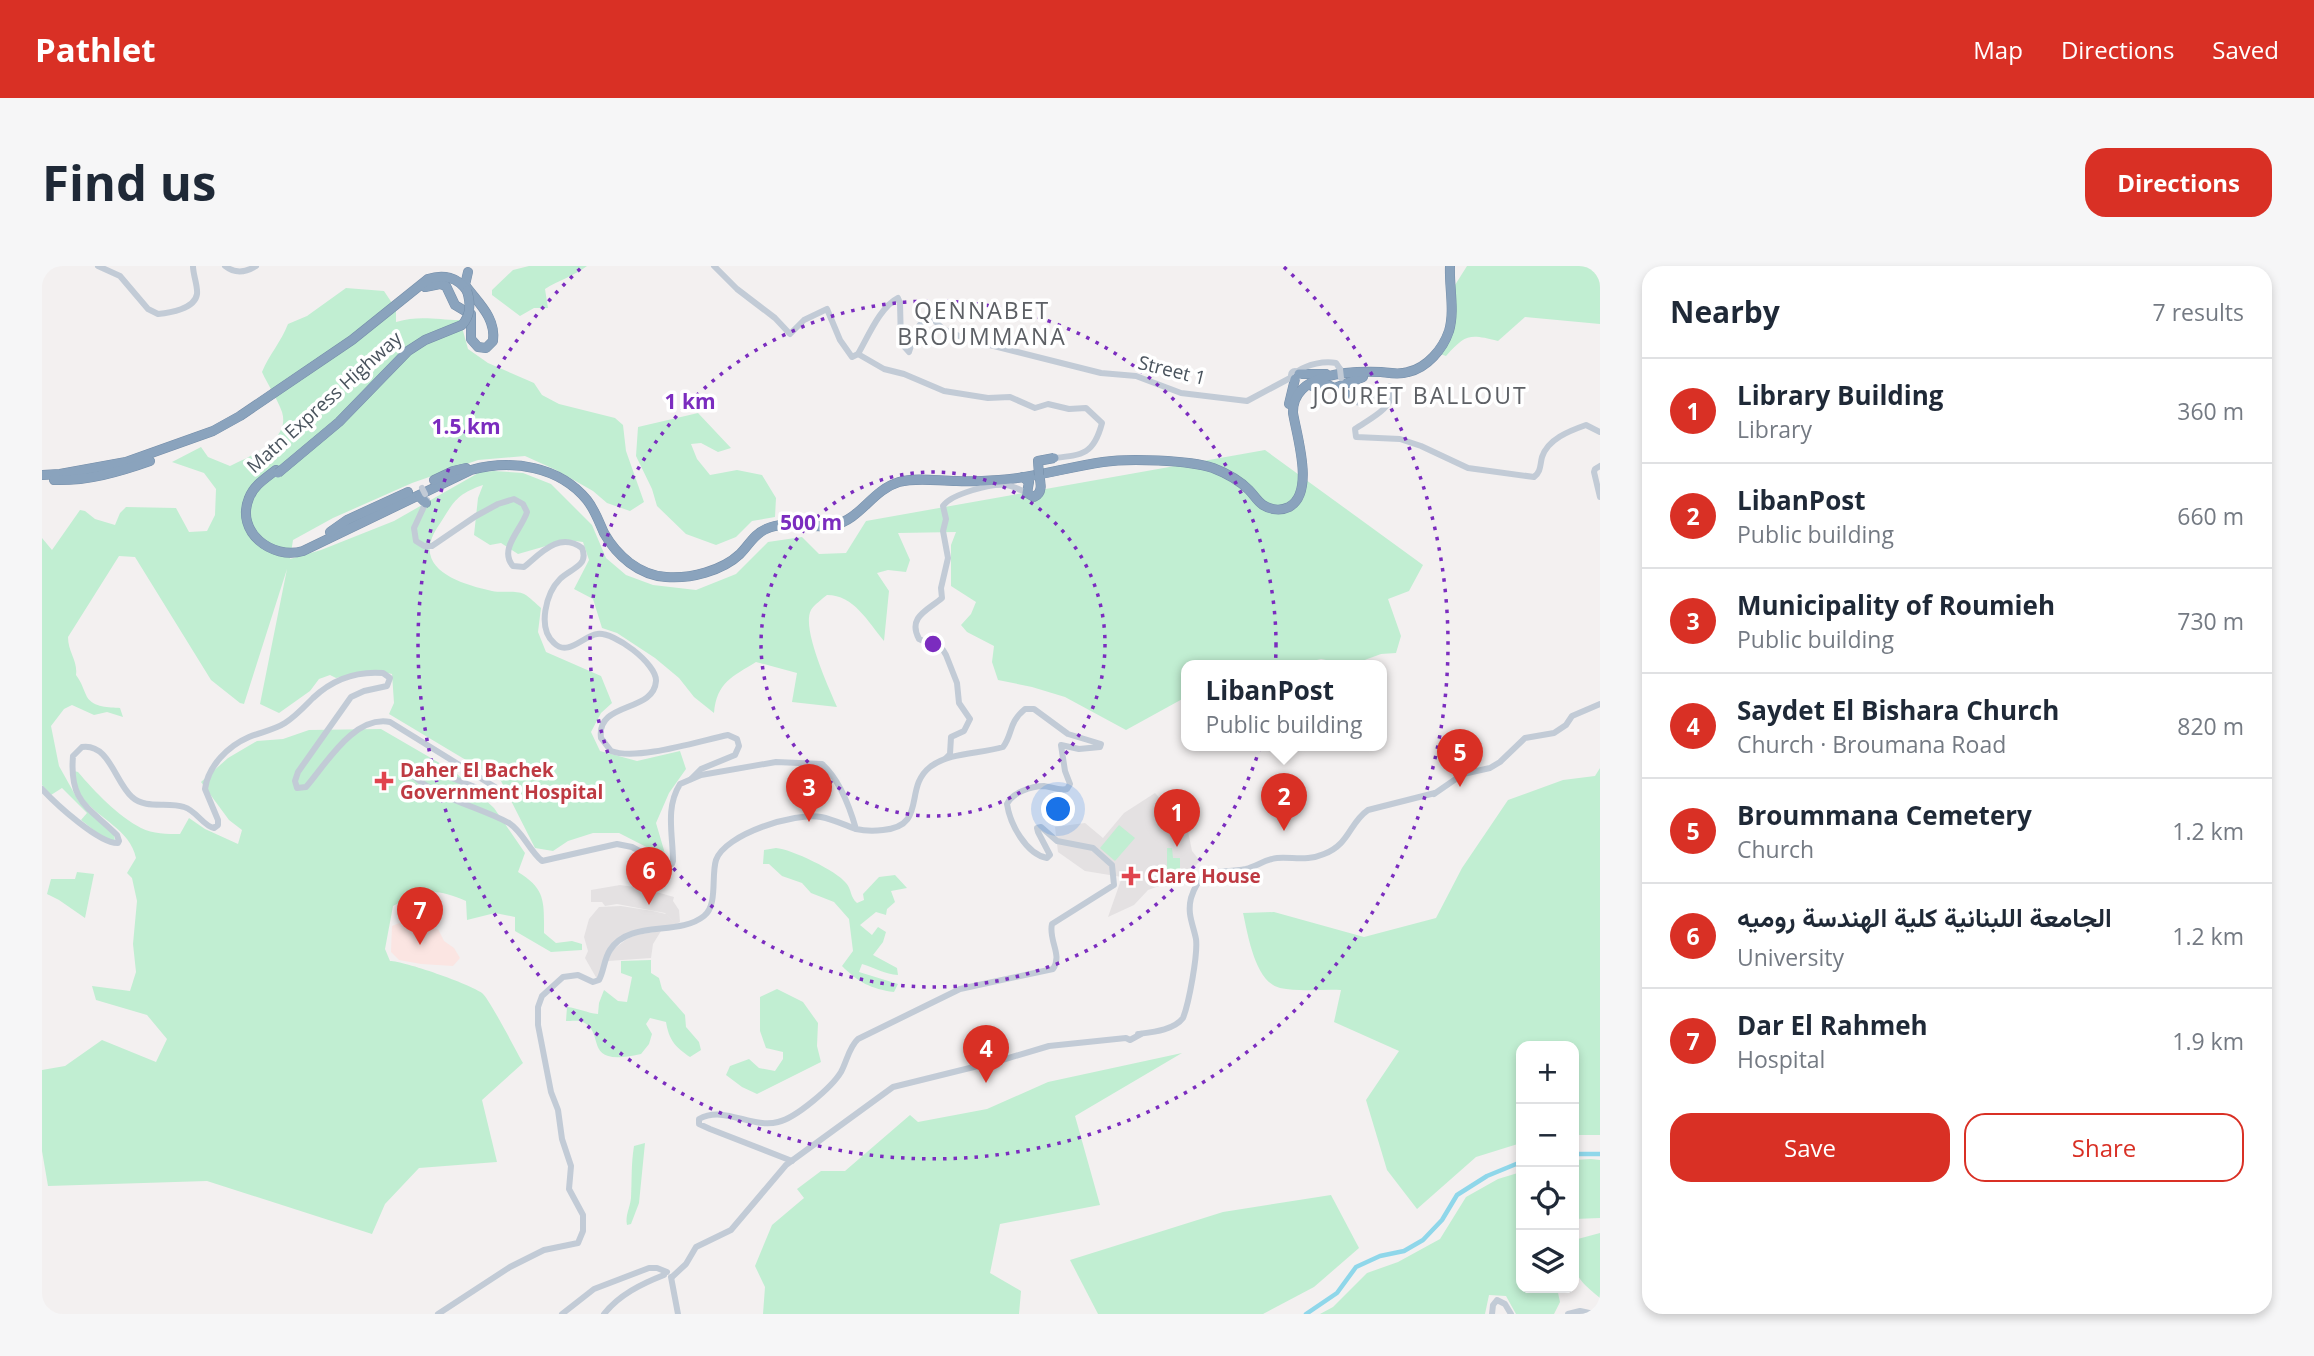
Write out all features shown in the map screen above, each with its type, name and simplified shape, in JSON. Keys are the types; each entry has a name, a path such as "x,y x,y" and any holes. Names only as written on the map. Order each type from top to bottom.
{"highway":[{"path":"1298,393 1306,385 1321,379 1362,373 1406,373 1427,360 1440,343 1447,323 1448,266"},
{"path":"465,290 470,270"},
{"name":"Matn Express Highway","path":"110,470 222,427 352,340 422,283 438,277 461,278 470,270"},
{"path":"425,287 438,284 446,286 455,304 468,313 471,339 480,348 486,348 493,341 494,329 485,308 452,279"},
{"path":"425,287 430,283 446,281 465,290"},
{"name":"Matn Express Highway","path":"42,477 86,478 195,444 240,420 354,342 425,287"},
{"name":"Matn Express Highway","path":"465,290 467,305 462,320 413,343 336,420 277,472 260,483 248,498 246,509 247,521 257,539 271,550 287,553 303,551 328,536 472,468 489,462 508,460 532,463 554,471 578,485 595,505 613,540 624,553 647,569 673,575 720,563 739,551 757,531 770,523 789,521 818,524 837,521 855,509 877,488 898,478 911,476 985,477 1054,464 1123,456 1203,461 1235,474 1266,503 1280,506 1294,498 1299,487 1289,404"},
{"path":"1289,404 1296,375 1368,368 1406,369 1427,360"},
{"path":"1298,393 1319,384 1340,384 1381,373"},
{"path":"1289,404 1303,383 1326,374"},
{"name":"Matn Express Highway","path":"472,468 517,464 541,469 560,478 587,501 613,547 625,559 643,571 675,578 695,575 724,565 738,556 758,534 772,527 788,524 822,527 838,524 851,518 883,489 899,482 994,480 1071,469 1086,464 1127,460 1201,465 1232,477 1267,508 1284,508 1297,501 1303,486 1293,413 1293,402 1298,393"},
{"path":"1023,477 1029,482 1027,493 1034,497 1039,493 1038,461 1054,464"},
{"path":"328,536 346,533 472,468"},
{"path":"1040,476 1064,473 1071,469"}],"street":[{"path":"98,266 120,276 148,309 158,314 184,307 195,300 197,294 193,266"},
{"path":"225,266 240,272 256,266"},
{"path":"714,266 790,334 804,320 827,309 839,340 853,357 858,354 882,368 944,391 994,398 1010,397 1035,408 1048,404 1090,410 1102,423 1091,448 1083,454 1054,464"},
{"name":"Street 1","path":"858,354 877,321 892,301 898,298 901,344 909,352 915,331 931,317 943,329 966,339 1101,373 1136,376 1181,393 1244,401 1296,375"},
{"path":"1296,375 1312,365 1337,363 1340,384 1355,401 1366,403 1388,386 1393,389 1391,399 1375,418 1355,429 1357,437 1400,439 1473,469 1534,477 1539,473 1547,447 1560,436 1586,425 1600,432"},
{"path":"1600,466 1595,468 1594,472 1600,497"},
{"path":"438,1314 510,1267 544,1250 573,1245 581,1239 583,1213 569,1189 571,1166 551,1092 538,1025 539,1002 551,986 571,974 581,975 591,982 597,981 611,948 625,938 702,918 709,909 715,863 719,854 760,827 797,817 819,816 856,829 896,829 906,823 911,815 920,779 930,766 950,754 951,737 964,730 970,719 959,702 957,683 946,655 943,650 919,639 915,626 919,614 942,598 940,588 948,558 943,534 946,519 943,506 959,494 992,485 1007,485 1027,493"},
{"path":"42,789 70,816 111,844 118,843 120,841 117,835 85,806 75,785 73,756 82,747 90,746 105,757 135,800 144,804 188,808 209,828 214,828 218,825 218,820 205,789 210,772 223,755 247,738 291,719 324,688 339,680 366,672 385,673 390,678 386,687 357,693 351,697 298,772 295,781 297,788 306,788 332,752 364,727 382,720 390,722 495,788 494,792 490,793 435,772 407,765 405,769 440,793 510,824 542,860 617,844 641,851 667,866 672,864 670,822 678,786 735,755 739,746 737,739 725,735 626,754 611,751 603,742 601,730 608,716 646,698 656,682 651,667 618,639 608,634 594,635 570,648 559,647 552,642 546,620 548,599 558,582 582,561 584,556 580,546 568,542 553,545 541,551 524,567 513,566 507,557 508,550 527,512 523,503 514,499 476,516 433,546 424,546 415,540 414,531 424,493"},
{"path":"604,1314 620,1298 653,1280 668,1277 679,1270 696,1247 731,1230 763,1189 792,1161 880,1095 904,1083 964,1070 1049,1046 1111,1041 1181,1022 1196,942 1188,911 1192,895 1201,878 1210,872 1247,869 1274,858 1300,859 1322,855 1345,842 1360,816 1368,810 1425,798 1463,774 1489,768 1500,762 1525,738 1558,732 1572,716 1600,704"},
{"path":"792,1161 710,1129 699,1124 699,1119 716,1114 770,1123 788,1118 832,1083 858,1039 960,989 1050,971 1055,967 1057,958 1051,934 1052,924 1112,887 1115,882 1112,865 1089,846 1057,841 1039,827 1038,832 1050,855 1047,858 1041,856 1017,832 1007,807 1009,799 1032,788 1046,786 1066,790 1070,784 1060,745 1092,749 1100,747 1099,742 1068,734 1042,714 1025,709 1009,729 1003,747 944,759"},
{"path":"699,774 776,762 822,764 829,771 856,829"},
{"path":"562,1314 594,1289 649,1268 657,1268 668,1277 678,1314"},
{"path":"1492,1314 1497,1300 1505,1304 1511,1314"},
{"path":"1568,1314 1580,1311 1594,1314"}],"shaded area":[{"path":"1155,793 1188,831 1192,851 1200,861 1162,885 1148,890 1134,905 1108,917 1122,877 1085,871 1058,852 1055,827 1085,823 1103,838 1124,813"},
{"path":"620,885 674,897 680,922 632,934 611,948 597,979 585,958 588,951 584,937 589,919 599,907 621,906 666,914 665,913 617,904 605,906 602,902 591,902 591,890"},
{"path":"402,922 438,929 444,941 454,948 460,958 453,966 399,960 391,952 392,926"},
{"path":"661,931 653,944 651,958 608,961 611,951 627,939"}],"green space":[{"path":"529,266 587,266 545,289 548,308 534,308 520,316 492,295 492,290 513,270"},
{"path":"1467,266 1600,266 1600,324 1525,317 1498,341 1480,337 1469,338 1458,343 1446,356 1440,354 1455,285"},
{"path":"346,288 384,291 396,309 396,322 420,318 460,320 468,349 488,363 534,383 542,395 559,404 615,418 623,425 626,451 644,502 630,511 607,503 593,491 525,456 478,460 412,483 333,518 293,540 290,559 321,550 394,521 480,472 523,473 551,484 592,525 606,558 626,575 653,585 696,590 736,574 768,542 802,537 819,554 846,553 866,521 1265,450 1423,565 1409,591 1388,599 1401,636 1396,653 1381,654 1365,660 1181,660 1181,700 1126,730 1065,697 998,680 992,662 994,646 967,632 961,625 971,614 976,602 951,586 951,545 956,532 898,533 910,560 906,572 888,570 877,573 889,591 884,641 860,611 837,596 827,595 811,610 809,619 813,644 837,707 792,702 797,673 756,662 722,687 714,713 655,658 617,633 602,628 593,599 574,589 589,560 583,542 567,540 518,554 501,543 490,545 474,535 478,498 483,485 466,493 451,506 437,528 431,542 430,554 435,564 443,572 466,584 492,591 524,594 541,608 538,632 546,652 601,676 612,703 601,713 591,732 600,751 637,761 680,751 686,769 669,793 656,823 666,857 619,833 593,833 568,841 553,851 535,848 501,781 389,714 394,703 392,674 374,670 336,678 330,675 319,679 310,691 279,713 260,704 287,569 244,704 240,703 211,680 135,557 119,556 68,637 76,675 87,697 98,705 120,708 123,717 107,712 94,715 72,705 64,709 51,726 59,766 78,800 114,834 115,842 100,835 81,820 87,813 62,788 51,795 42,785 42,538 52,550 80,510 95,519 115,525 126,507 176,508 189,532 207,531 215,515 216,489 204,473 172,462 201,447 208,457 230,466 275,439 283,422 282,412 262,372 288,324 307,316"},
{"path":"698,413 731,448 718,452 701,443 691,444 697,459 710,475 737,470 762,475 776,498 775,517 752,521 736,537 716,545 686,534 657,506 636,456 638,427"},
{"path":"381,729 455,772 494,808 525,853 518,872 539,891 544,913 544,933 556,943 572,941 582,944 582,950 551,952 515,931 515,917 495,913 467,920 466,901 437,892 413,896 393,906 385,949 390,961 437,974 482,993 523,1063 482,1100 497,1162 419,1168 385,1204 372,1234 207,1181 48,1186 42,1151 42,1070 65,1066 102,1040 156,1062 167,1039 147,1015 96,1000 92,986 130,991 136,972 133,944 137,901 132,878 127,873 136,858 127,839 82,797 74,771 115,810 141,828 155,833 180,834 189,818 205,829 238,844 242,830 229,820 201,782 228,758 257,741 283,739 309,730"},
{"path":"1600,768 1600,1135 1579,1135 1579,1041 1516,1041 1516,1145 1476,1157 1417,1209 1387,1170 1366,1100 1399,1051 1334,1022 1341,990 1295,990 1271,984 1264,977 1254,957 1243,913 1274,912 1364,937 1436,918 1462,868 1508,800 1563,780 1595,776"},
{"path":"1119,825 1135,838 1115,861 1100,848"},
{"path":"776,848 802,856 841,878 857,903 864,900 863,894 879,877 895,875 907,888 891,891 895,902 887,909 886,915 876,912 860,925 872,935 878,927 886,932 883,942 873,955 897,968 898,975 862,964 859,972 898,984 894,992 865,984 842,966 853,951 849,919 834,902 811,893 802,883 782,876 769,864 763,864 764,850"},
{"path":"1167,848 1172,848 1173,858 1180,858 1180,871 1167,873"},
{"path":"77,872 94,874 85,918 47,894 51,879 75,879"},
{"path":"651,960 651,973 659,978 662,989 685,1015 686,1027 699,1042 701,1050 690,1057 674,1042 666,1022 650,1018 646,1024 652,1034 649,1044 641,1054 622,1057 602,1053 590,1027 581,1021 566,1021 567,1007 598,1014 604,990 618,1001 627,1002 632,977 621,973 621,961"},
{"path":"777,989 803,1002 818,1023 817,1046 821,1062 757,1094 726,1075 730,1066 749,1059 759,1068 775,1071 783,1059 783,1052 766,1048 760,1031 760,997"},
{"path":"1182,1053 1075,1116 1100,1205 1000,1224 990,1273 1021,1291 1019,1314 763,1314 765,1287 755,1266 772,1225 804,1198 797,1189 821,1171 845,1171 910,1115 918,1122 987,1109 1048,1082"},
{"path":"645,1143 639,1203 631,1224 627,1225 634,1146"},
{"path":"1579,1160 1600,1160 1600,1218 1579,1219"},
{"path":"1516,1174 1516,1293 1558,1293 1560,1302 1554,1314 1516,1314 1506,1296 1489,1295 1485,1314 1320,1314 1333,1307 1367,1273 1398,1262 1440,1239 1466,1197 1498,1179"},
{"path":"1331,1195 1359,1248 1314,1287 1263,1314 1098,1314 1070,1260 1223,1212"},
{"path":"1600,1233 1600,1298 1579,1277 1579,1239"}],"waterway":[{"path":"1579,1154 1600,1154"},
{"path":"1306,1314 1337,1293 1356,1267 1380,1256 1404,1251 1423,1240 1442,1220 1457,1195 1487,1176 1516,1164"}],"place":[{"name":"Daher El Bachek Government Hospital","path":"384,781"},
{"name":"Broummana Cemetery","path":"1460,787"},
{"name":"Municipality of Roumieh","path":"809,822"},
{"name":"LibanPost","path":"1284,831"},
{"name":"Library Building","path":"1177,847"},
{"name":"Clare House","path":"1131,876"},
{"name":"الجامعة اللبنانية كلية الهندسة روميه","path":"649,905"},
{"name":"Dar El Rahmeh","path":"420,945"},
{"name":"Saydet El Bishara Church","path":"986,1083"}],"district":[{"name":"QENNABET BROUMMANA","path":"982,323"},
{"name":"JOURET BALLOUT","path":"1420,395"}]}
